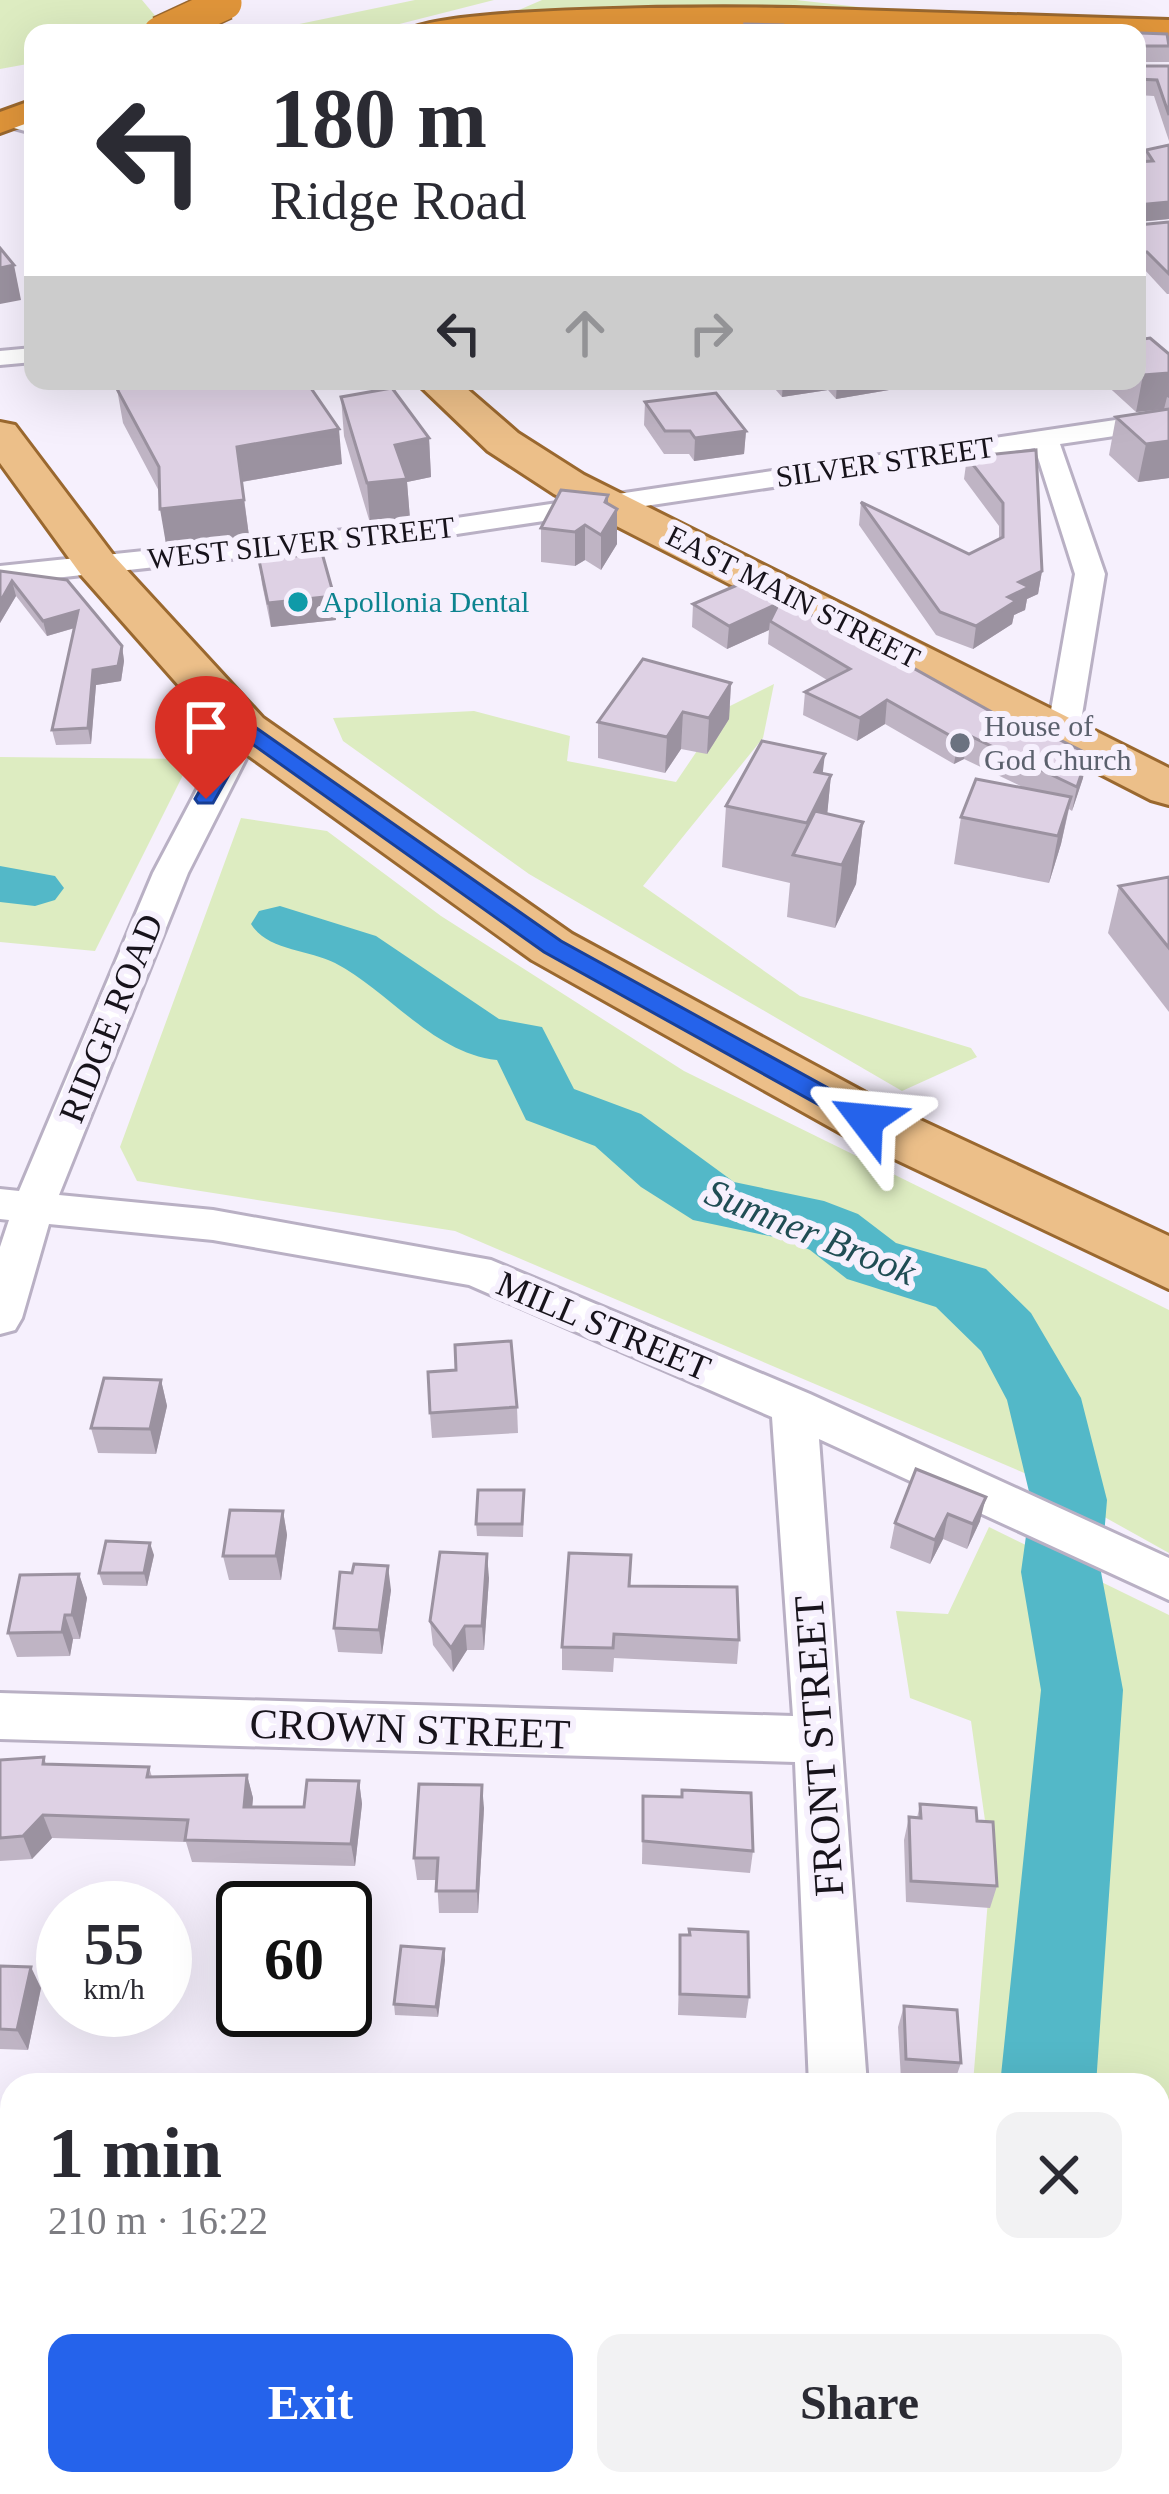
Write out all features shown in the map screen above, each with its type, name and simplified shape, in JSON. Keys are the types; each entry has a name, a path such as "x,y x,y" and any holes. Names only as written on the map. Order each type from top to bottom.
{"highway":[{"path":"433,24 520,0"},
{"path":"833,0 981,16 1169,25"},
{"path":"906,0 1169,25"},
{"path":"179,24 227,2"},
{"path":"506,24 698,12 1133,24"}],"main road":[{"name":"EAST MAIN STREET","path":"444,390 506,449 602,505 679,538 1169,789"},
{"path":"0,434 98,566 245,729 552,946 866,1120 1169,1264"}],"street":[{"name":"SILVER STREET","path":"602,505 1169,420"},
{"path":"1045,438 1090,574 1063,733"},
{"name":"WEST SILVER STREET","path":"0,575 602,505"},
{"name":"RIDGE ROAD","path":"0,1318 16,1205 176,859 245,729"},
{"name":"MILL STREET","path":"16,1205 213,1225 476,1271 794,1407 1001,1507 1169,1580"},
{"name":"FRONT STREET","path":"794,1407 820,1740 837,2073"},
{"name":"CROWN STREET","path":"0,1717 820,1740"}],"green space":[{"path":"0,0 142,0 162,24 24,24 24,65 0,69"},
{"path":"415,0 494,0 399,24 299,24"},
{"path":"542,0 796,0 958,18 512,13"},
{"path":"656,17 852,24 576,24"},
{"path":"774,684 763,738 643,886 800,996 971,1048 977,1057 902,1091 529,874 343,741 333,718 474,711 570,736 567,761 676,782 726,708"},
{"path":"0,757 191,759 95,951 0,942"},
{"path":"241,818 327,831 441,916 684,1071 1169,1310 1169,1553 1029,1475 455,1231 137,1181 120,1147"},
{"path":"989,1527 1169,1615 1169,2073 974,2073 991,1863 971,1721 910,1698 896,1611 948,1614"}],"building":[{"path":"1146,33 1167,34 1169,46 1146,46"},
{"path":"1146,66 1169,66 1169,115 1157,80 1146,79"},
{"path":"1169,145 1169,202 1146,204 1146,161 1153,161 1146,150"},
{"path":"1169,222 1169,274 1147,252 1146,224"},
{"path":"0,248 14,265 0,268"},
{"path":"1146,339 1169,354 1169,373 1146,375"},
{"path":"118,390 312,390 339,429 237,447 244,500 160,509 159,467"},
{"path":"393,390 429,438 395,445 407,479 367,483 341,397"},
{"path":"716,393 746,431 695,438 690,431 665,431 645,402"},
{"path":"1169,409 1169,441 1146,444 1116,417"},
{"path":"1036,450 1042,571 1019,582 1029,587 1008,597 1016,601 976,626 940,612 861,502 969,554 1003,537 1003,503 967,457"},
{"path":"561,490 608,495 605,502 617,509 601,535 585,525 575,532 541,528"},
{"path":"322,553 334,596 268,603 259,560"},
{"path":"0,571 67,580 122,646 118,666 93,670 88,728 52,730 78,611 43,621 12,581 0,602"},
{"path":"742,583 903,658 899,660 1022,729 1040,730 1088,754 1077,787 968,735 958,740 887,700 860,718 805,692 850,669 770,621 779,603 729,626 693,604"},
{"path":"643,659 731,683 709,718 683,712 667,737 598,722"},
{"path":"762,741 825,754 815,772 831,775 807,823 726,806"},
{"path":"976,779 1071,797 1058,836 961,817"},
{"path":"815,811 863,822 842,865 793,855"},
{"path":"1169,877 1169,948 1119,886"},
{"path":"511,1341 517,1407 430,1413 428,1372 456,1370 455,1345"},
{"path":"104,1378 161,1380 150,1429 91,1428"},
{"path":"916,1469 986,1497 973,1524 948,1514 935,1540 895,1523"},
{"path":"478,1490 524,1490 522,1524 476,1524"},
{"path":"230,1510 283,1511 276,1556 223,1556"},
{"path":"106,1541 150,1543 144,1573 99,1573"},
{"path":"440,1552 487,1554 482,1626 465,1626 451,1648 430,1621"},
{"path":"569,1553 631,1555 629,1586 737,1587 739,1640 614,1634 613,1648 562,1647"},
{"path":"354,1564 388,1566 379,1630 334,1628 340,1572 352,1573"},
{"path":"79,1574 72,1615 65,1615 62,1632 8,1633 20,1575"},
{"path":"44,1757 43,1764 149,1767 147,1777 247,1775 244,1807 304,1807 307,1780 359,1781 351,1844 185,1840 188,1820 43,1815 23,1836 0,1838 0,1760"},
{"path":"419,1784 482,1785 477,1891 436,1891 438,1858 414,1858"},
{"path":"682,1790 751,1793 753,1851 643,1841 643,1796 682,1797"},
{"path":"920,1804 976,1808 977,1821 993,1822 997,1886 911,1881 909,1817 921,1818"},
{"path":"689,1929 748,1932 749,1997 680,1994 680,1935 690,1935"},
{"path":"401,1946 444,1949 436,2007 394,2004"},
{"path":"0,1966 31,1967 17,2030 0,2029"},
{"path":"904,2006 957,2010 961,2063 906,2059"}],"waterway":[{"name":"Sumner Brook","path":"0,884 35,888"},
{"name":"Sumner Brook","path":"280,924 355,949 483,1038 520,1042 549,1104 618,1130 665,1170 717,1203 800,1218 834,1232 872,1261 961,1288 1006,1332 1044,1398 1069,1500 1061,1572 1082,1690 1049,2073"}],"place":[{"name":"Apollonia Dental","path":"298,602"},
{"name":"House of God Church","path":"960,743"}],"route":[{"path":"206,799 245,729 552,946 866,1120"}]}
